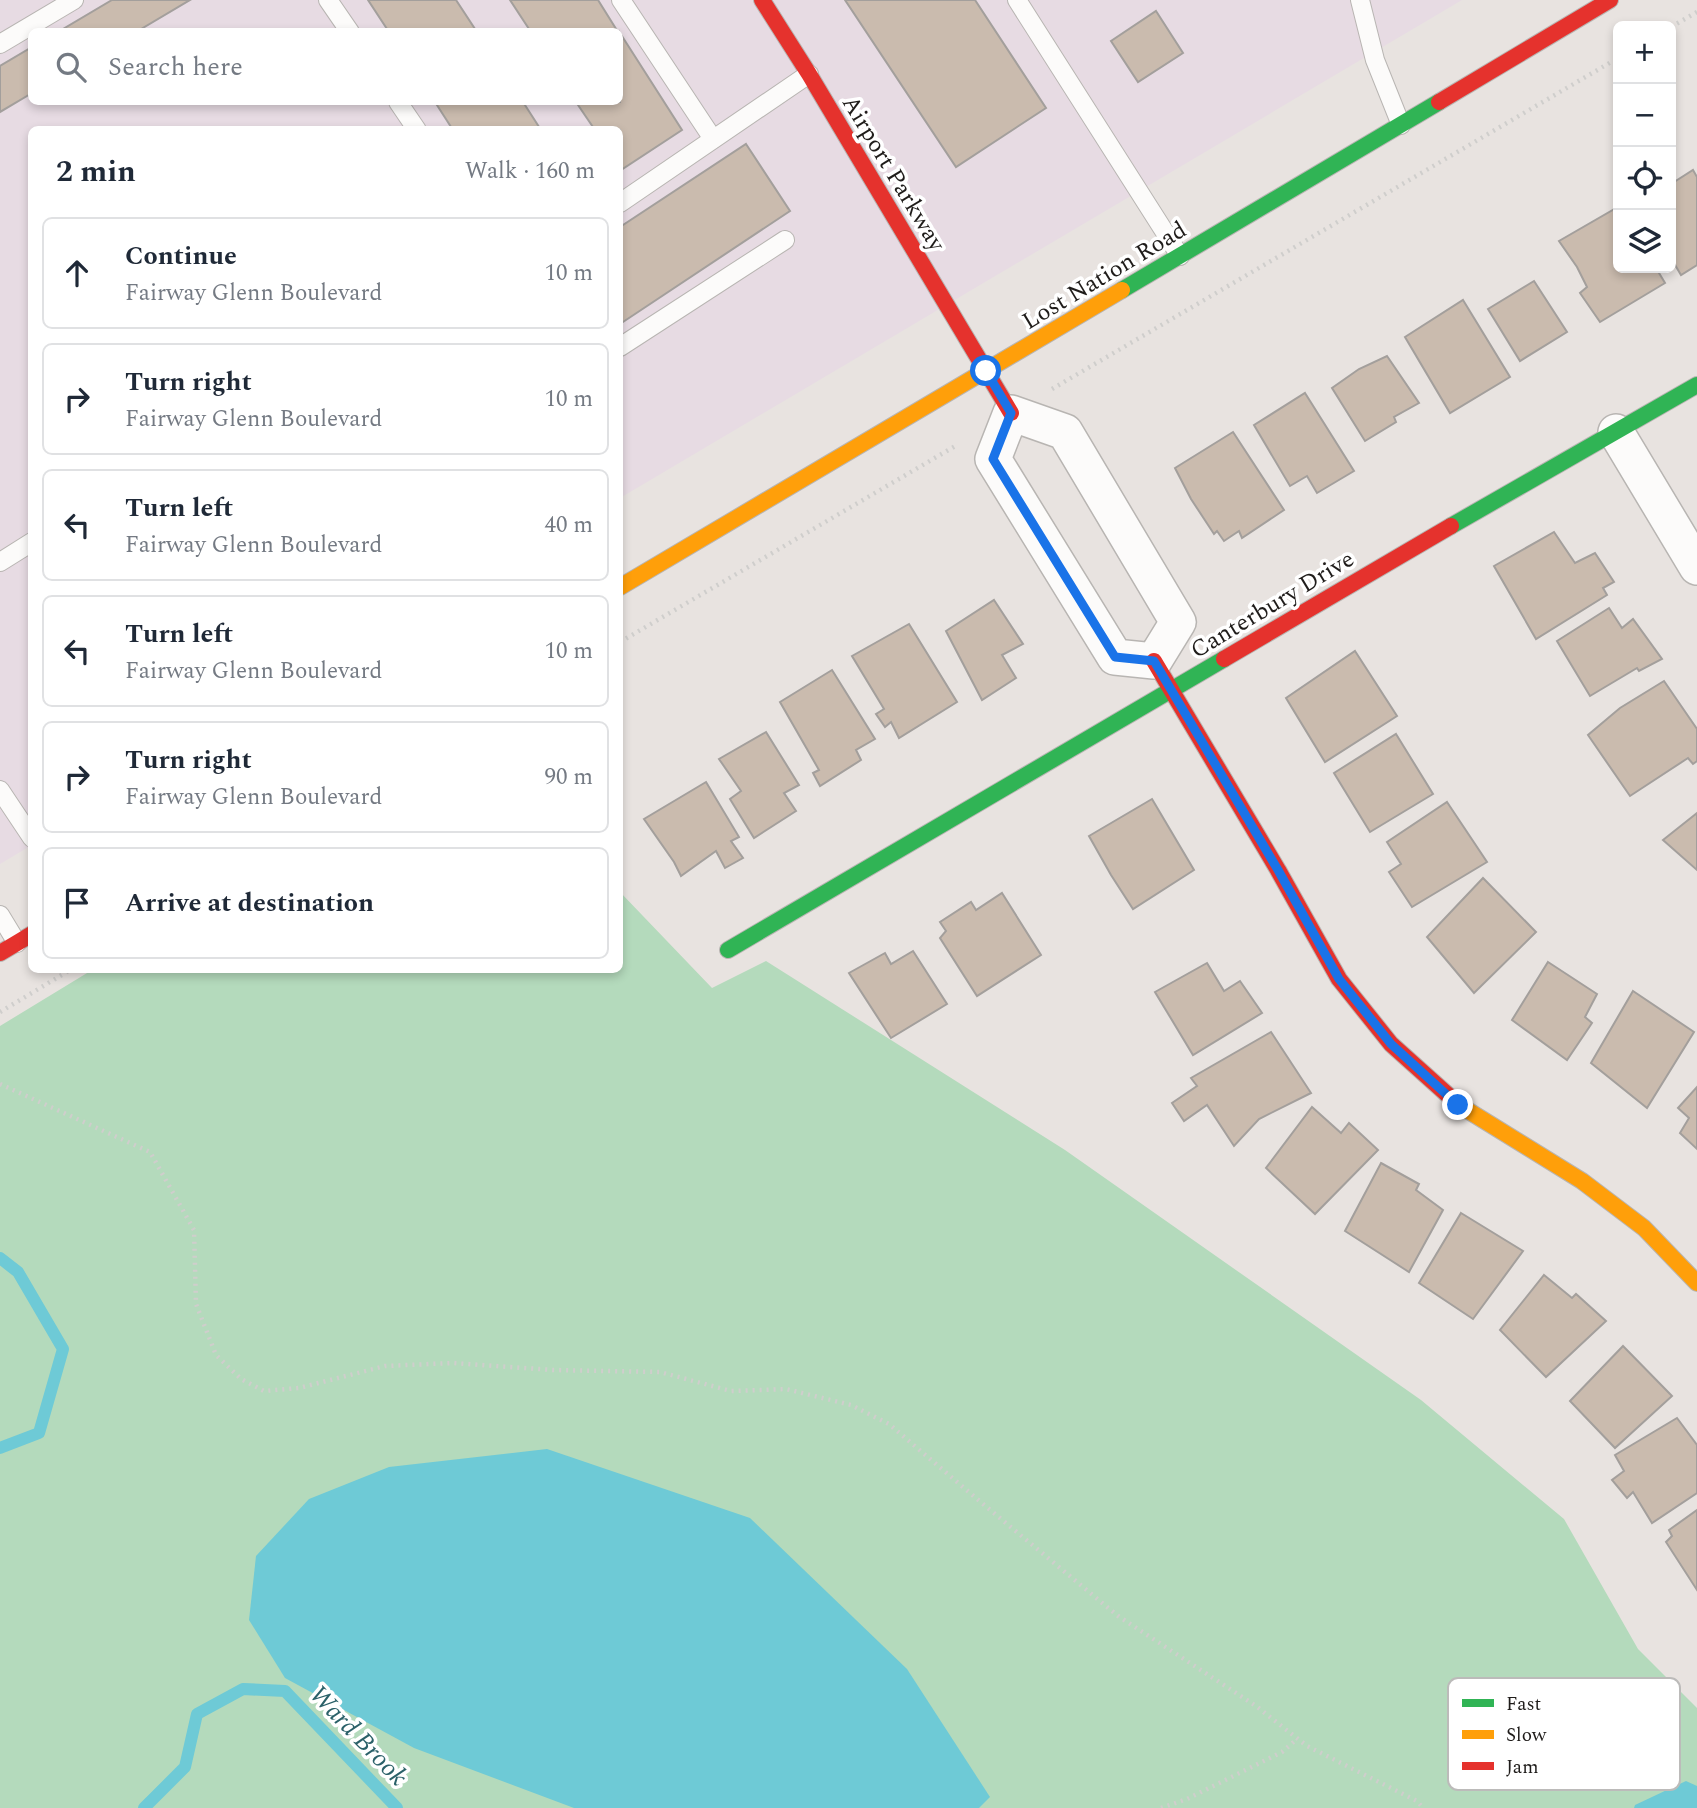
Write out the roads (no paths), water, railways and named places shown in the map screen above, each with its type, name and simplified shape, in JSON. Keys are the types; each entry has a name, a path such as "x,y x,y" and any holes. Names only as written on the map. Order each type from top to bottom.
{"street":[{"name":"Airport Parkway","path":"762,0 1011,413"},
{"name":"Lost Nation Road","path":"623,585 1610,0"},
{"name":"Canterbury Drive","path":"728,950 1331,594 1697,385"},
{"path":"1011,413 1065,432 1178,622 1154,661 1115,657 993,459 1011,413"},
{"path":"1616,432 1697,567"},
{"path":"1154,661 1339,979 1391,1044 1458,1105 1582,1181 1644,1228 1697,1283"},
{"path":"0,953 24,939"}],"lane":[{"path":"0,44 74,0"},
{"path":"328,0 347,28"},
{"path":"621,0 713,139"},
{"path":"1017,0 1180,256"},
{"path":"1360,0 1375,60 1401,125"},
{"path":"623,201 808,74"},
{"path":"400,105 414,126"},
{"path":"623,345 785,240"},
{"path":"0,562 28,544"},
{"path":"0,790 28,832"},
{"path":"0,915 24,939"}],"water":[{"path":"547,1449 750,1518 907,1669 990,1797 979,1808 574,1808 414,1748 285,1678 249,1620 256,1556 309,1499 389,1467"},
{"path":"1686,1781 1697,1786 1697,1808 1634,1808 1635,1805 1667,1790 1680,1790 1680,1784"}],"waterway":[{"name":"Ward Brook","path":"0,1258 18,1272 63,1349 39,1433 0,1448"},
{"name":"Ward Brook","path":"144,1808 185,1767 197,1714 243,1689 285,1691 397,1808"}]}
